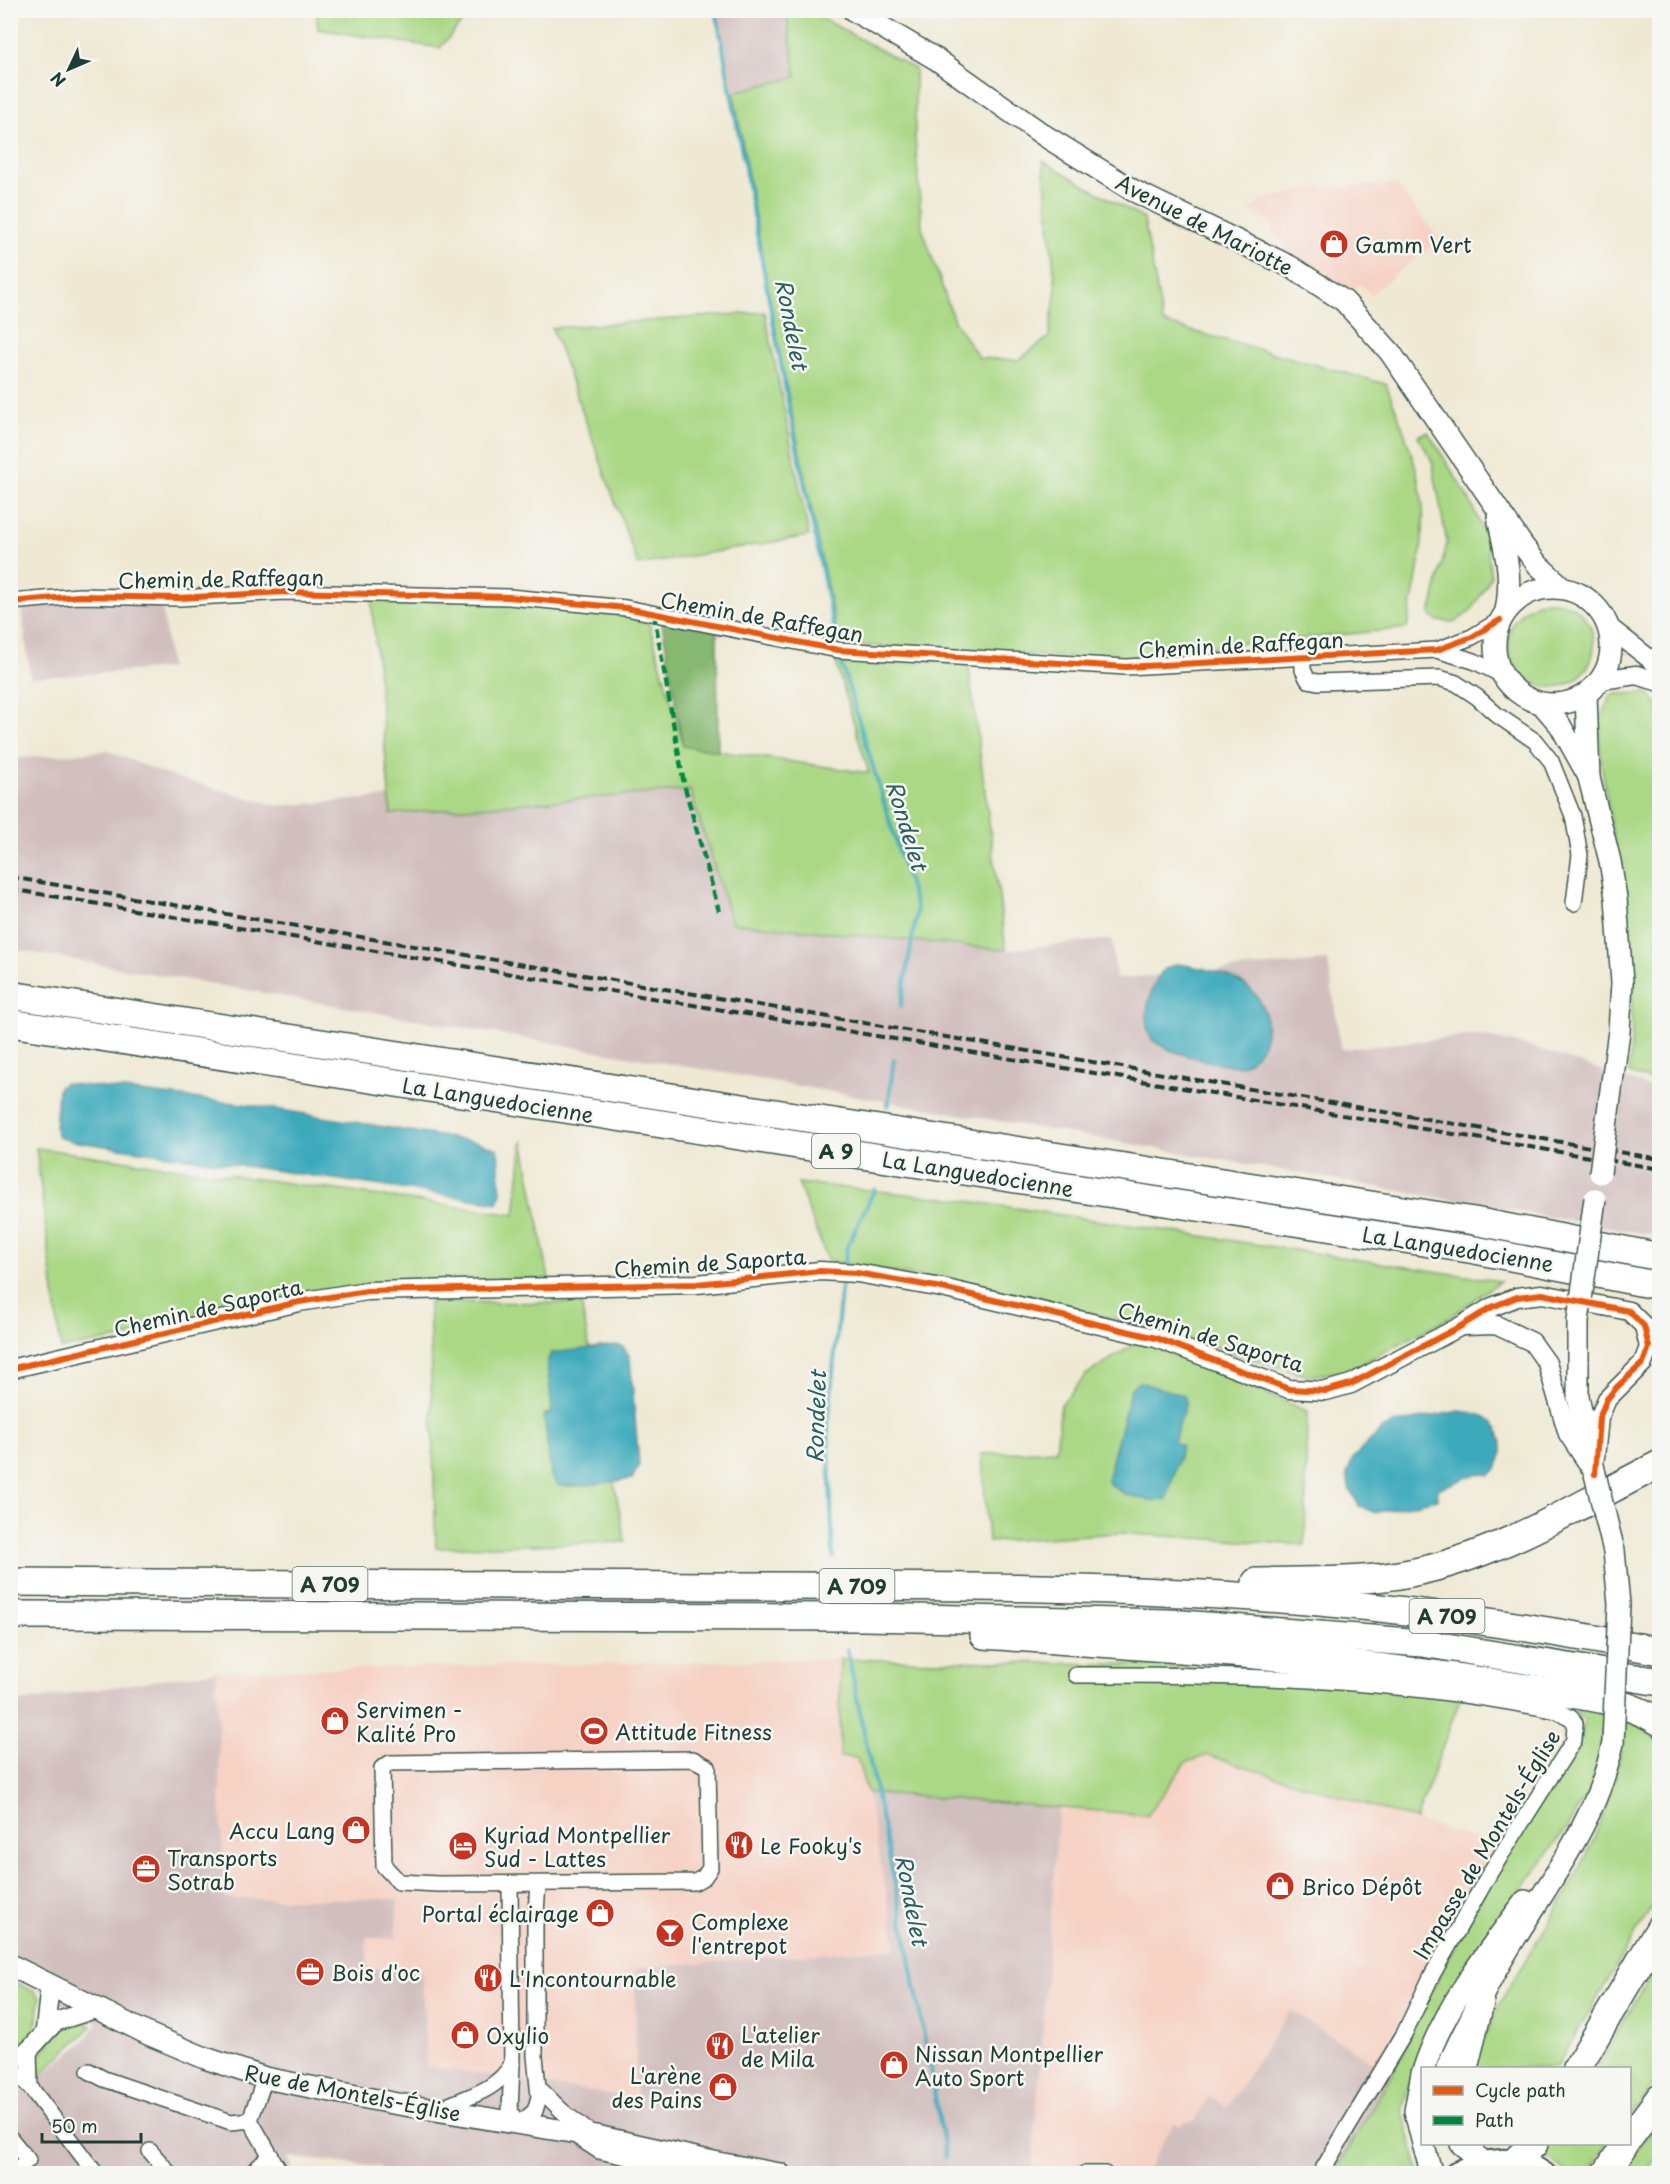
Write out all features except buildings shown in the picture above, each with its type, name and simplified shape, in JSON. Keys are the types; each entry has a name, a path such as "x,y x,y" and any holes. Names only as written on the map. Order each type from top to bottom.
{"highway":[{"name":"La Languedocienne","path":"10,995 1474,1221 1659,1257"},
{"name":"La Languedocienne","path":"10,1023 1475,1250 1659,1286"},
{"path":"1063,1588 1363,1579 1409,1574 1448,1564 1490,1548 1659,1464"},
{"name":"A 709","path":"10,1582 1063,1588 1234,1596 1356,1605 1514,1625 1659,1650"},
{"name":"A 709","path":"10,1615 864,1617 1090,1620 1297,1631 1492,1653 1659,1682"},
{"path":"864,1617 977,1634 1393,1668 1598,1700 1634,1710 1659,1722"},
{"path":"1578,2067 1652,1945 1659,1928"},
{"path":"1464,2067 1480,2003"},
{"path":"1631,2134 1659,2097"},
{"path":"1515,2162 1533,2145"},
{"path":"1606,2174 1624,2145"}],"main road":[{"name":"Avenue de Mariotte","path":"853,10 936,59 1045,136 1134,191 1291,267 1344,301 1390,352 1538,565 1562,587"},
{"name":"Avenue de Mariotte","path":"1496,504 1509,562 1510,587 1503,615"},
{"path":"1562,587 1588,599 1604,616 1612,645 1609,663 1593,687 1572,701 1557,704 1541,703 1526,697 1512,687 1502,675 1495,642 1503,615 1520,597 1537,589 1562,587"},
{"path":"1589,778 1593,687"},
{"path":"1448,2067 1494,1974 1569,1855 1601,1790 1613,1743 1619,1604 1614,1551 1578,1397 1578,1321 1619,1031 1622,983 1616,898 1610,861 1589,778 1560,724 1541,703"},
{"path":"1425,2067 1441,2026 1466,1983 1588,1816"},
{"name":"Rue de Montels-Église","path":"10,1965 95,2009 205,2058 265,2078 392,2103 596,2136 684,2164 780,2174"},
{"path":"1421,2081 1415,2111 1421,2134"},
{"path":"1424,2145 1432,2174"},
{"path":"1462,2145 1484,2162"},
{"path":"1456,2174 1484,2162 1515,2162 1544,2174"}],"street":[{"name":"Chemin de Raffegan","path":"10,602 79,596 179,598 284,592 509,597 626,608 838,650 1126,667 1437,650 1472,638 1503,615"},
{"path":"1608,627 1622,640 1659,666"},
{"name":"Chemin de Raffegan","path":"1437,650 1474,661 1502,675"},
{"path":"1303,658 1308,680 1318,682 1439,678 1456,683 1536,741 1551,761 1573,816 1580,855 1574,903"},
{"path":"1593,687 1636,675 1659,682"},
{"name":"Chemin de Saporta","path":"10,1369 299,1302 367,1291 697,1284 820,1271 857,1273 942,1288 1156,1338 1289,1389 1326,1390 1351,1384 1461,1326 1492,1307 1517,1297 1542,1293 1629,1311 1644,1326 1654,1348"},
{"path":"1461,1326 1496,1325 1532,1342 1547,1363 1568,1434 1595,1474"},
{"path":"1595,1474 1599,1418 1607,1399 1643,1363 1654,1348"},
{"name":"Impasse de Montels-Église","path":"1076,1675 1225,1674 1428,1691 1557,1711 1571,1718 1575,1723 1574,1740 1491,1871 1432,1975 1404,2034 1320,2174"},
{"path":"693,1759 708,1767 710,1868 705,1877 688,1883 538,1884 399,1882 384,1866 382,1767 390,1763 693,1759"},
{"path":"510,1885 512,2064 510,2110 518,2125 535,2110 539,2088 535,2056 535,1926 538,1884"},
{"path":"45,2030 50,1985"},
{"path":"10,2060 29,2050 45,2030 67,2016 95,2009"},
{"path":"29,2050 30,2087"},
{"path":"440,2109 486,2091 505,2077 512,2064"},
{"path":"10,2068 30,2087 96,2174"},
{"path":"89,2071 104,2079 231,2122 250,2120"},
{"path":"265,2078 250,2120 281,2174"},
{"path":"539,2088 562,2111 596,2136"},
{"name":"Rue de Montels-Église","path":"573,2134 599,2151 676,2168 684,2164"},
{"path":"10,2138 28,2160 11,2174"},
{"path":"150,2151 170,2174"},
{"path":"250,2174 271,2156"},
{"path":"684,2164 698,2174"},
{"path":"1084,2174 1105,2174"}],"shaded area":[{"path":"718,11 786,11 796,77 734,92"},
{"path":"1396,184 1440,240 1371,294 1360,285 1348,290 1286,249 1269,222 1249,211 1262,200 1306,189"},
{"path":"92,601 162,605 170,668 30,678 22,607"},
{"path":"108,751 170,776 278,806 389,797 391,814 691,790 732,923 1006,950 1112,939 1116,979 1328,961 1341,1049 1477,1035 1529,1046 1659,1090 1659,1236 11,949 10,759"},
{"path":"840,1659 840,1757 857,1757 867,1792 898,1948 635,1968 636,2098 425,2066 422,1974 368,1968 366,1936 398,1899 224,1899 216,1671"},
{"path":"216,1671 224,1899 398,1899 395,1939 366,1937 368,1968 422,1974 426,2066 636,2098 635,1968 897,1948 867,1792 1059,1806 1032,2173 380,2174 380,2167 288,2157 294,2173 11,2173 11,2099 80,2045 98,2023 11,1973 11,1703"},
{"path":"1208,1755 1501,1847 1443,1943 1377,2065 1290,2010 1227,2107 1184,2122 1180,2127 1174,2123 1144,2173 1120,2173 1110,2167 1088,2167 1074,2173 1032,2174 1059,1806 1147,1815 1186,1763"},
{"path":"1290,2010 1377,2065 1402,2109 1419,2173 1144,2174 1174,2123 1180,2126 1184,2122 1195,2120 1209,2095 1227,2107"}],"green space":[{"path":"316,10 471,11 440,48 318,29"},
{"path":"786,11 809,11 915,69 915,138 922,228 954,321 979,358 1018,360 1049,337 1056,289 1043,161 1144,219 1163,323 1386,384 1418,476 1423,508 1421,551 1407,628 1281,641 1219,644 1197,658 1078,658 839,644 771,311 734,92 796,77"},
{"path":"765,312 809,536 638,565 552,328"},
{"path":"1428,432 1469,499 1486,537 1491,577 1473,608 1456,622 1438,621 1430,615 1447,543 1432,461 1418,436"},
{"path":"371,596 491,597 647,617 684,746 869,773 834,657 968,663 1006,950 732,923 690,790 391,814"},
{"path":"1543,601 1559,601 1582,613 1591,627 1594,644 1591,661 1582,675 1559,687 1543,687 1527,680 1515,668 1508,652 1508,636 1515,620 1527,608"},
{"path":"661,618 717,628 718,751 683,746"},
{"path":"1648,693 1659,705 1659,1083 1629,1073 1632,1029 1630,939 1601,762 1599,720 1612,694"},
{"path":"523,1140 549,1279 429,1281 61,1349 36,1148 515,1215"},
{"path":"798,1183 955,1199 1500,1281 1448,1318 1348,1371 1308,1376 1160,1330 973,1286 828,1261"},
{"path":"429,1302 581,1303 625,1542 436,1548"},
{"path":"1140,1340 1307,1411 1305,1545 1117,1533 988,1542 982,1454 1056,1450 1061,1404 1086,1375"},
{"path":"840,1659 1155,1665 1464,1688 1416,1820 1208,1755 1185,1763 1147,1815 867,1792 857,1758 840,1757"},
{"path":"1579,1709 1604,1713 1601,1748 1593,1784 1567,1828 1477,1950 1425,2036 1402,2109 1419,2173 1334,2174 1400,2060 1423,2007 1491,1879 1582,1737 1584,1721 1575,1713"},
{"path":"1627,1720 1643,1727 1659,1744 1659,1894 1557,2067 1473,2067 1492,2019 1504,1996 1582,1865 1607,1804 1619,1762"},
{"path":"1659,1962 1659,2077 1631,2116 1631,2067 1597,2067"},
{"path":"10,1980 35,1992 40,1998 34,2029 26,2039 11,2048"},
{"path":"80,2020 92,2026 39,2076 36,2058 68,2024"},
{"path":"1659,2118 1659,2153 1648,2170 1650,2173 1620,2174"},
{"path":"1549,2145 1606,2145 1588,2173 1569,2173 1540,2152"}],"water":[{"path":"1176,964 1208,970 1239,981 1260,1001 1266,1016 1266,1033 1261,1048 1251,1060 1235,1066 1210,1062 1166,1048 1151,1038 1148,1031 1147,1014 1153,987 1162,971"},
{"path":"64,1083 251,1105 476,1142 498,1149 501,1195 498,1203 71,1141 58,1137 55,1129 58,1088"},
{"path":"616,1345 623,1347 630,1357 639,1465 632,1479 580,1486 559,1486 551,1476 544,1415 552,1412 547,1361 552,1353"},
{"path":"1139,1382 1184,1395 1186,1401 1174,1442 1182,1446 1167,1499 1152,1500 1134,1497 1118,1490 1107,1480 1131,1388"},
{"path":"1460,1411 1484,1416 1498,1430 1502,1454 1496,1469 1490,1475 1478,1473 1438,1489 1437,1499 1375,1513 1359,1506 1349,1488 1347,1474 1353,1458 1382,1429 1396,1423"}],"waterway":[{"name":"Rondelet","path":"716,10 789,408 837,644"},
{"name":"Rondelet","path":"839,656 917,910 901,1006"},
{"path":"888,1106 894,1059"},
{"path":"844,1264 847,1247 875,1189"},
{"name":"Rondelet","path":"833,1558 828,1425 842,1278"},
{"name":"Rondelet","path":"847,1649 909,1953 946,2157"}],"railway":[{"path":"10,877 1660,1159"},
{"path":"10,889 1660,1169"}],"marked path":[{"path":"654,614 684,784 719,911"}],"cycle path":[{"path":"10,602 79,596 179,598 284,592 509,597 626,608 838,650 1126,667 1437,650 1472,637 1500,620"},
{"path":"10,1369 299,1302 367,1291 697,1284 820,1271 857,1273 942,1288 1156,1338 1289,1389 1326,1391 1351,1384 1461,1326 1492,1307 1517,1297 1542,1294 1629,1311 1644,1326 1649,1347 1643,1363 1607,1399 1599,1418 1595,1474"}],"place":[{"name":"Gamm Vert","path":"1334,244"},
{"name":"Servimen - Kalité Pro","path":"335,1721"},
{"name":"Attitude Fitness","path":"594,1731"},
{"name":"Accu Lang","path":"356,1830"},
{"name":"Le Fooky's","path":"739,1845"},
{"name":"Kyriad Montpellier Sud - Lattes","path":"463,1846"},
{"name":"Transports Sotrab","path":"146,1869"},
{"name":"Brico Dépôt","path":"1280,1886"},
{"name":"Portal éclairage","path":"600,1913"},
{"name":"Complexe l'entrepot","path":"670,1933"},
{"name":"Bois d'oc","path":"310,1972"},
{"name":"L'Incontournable","path":"488,1978"},
{"name":"Oxylio","path":"465,2035"},
{"name":"L'atelier de Mila","path":"720,2046"},
{"name":"Nissan Montpellier Auto Sport","path":"894,2065"},
{"name":"L'arène des Pains","path":"723,2087"}]}
